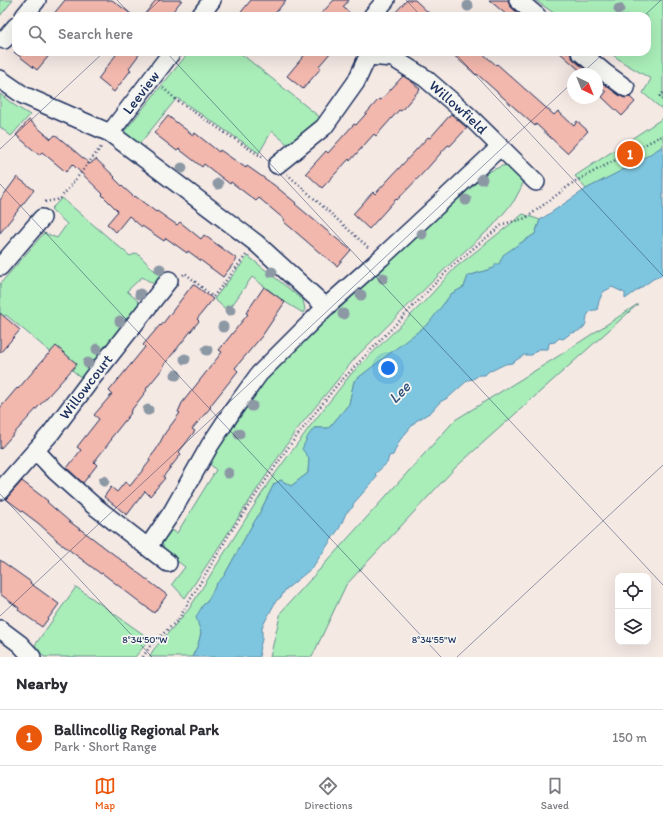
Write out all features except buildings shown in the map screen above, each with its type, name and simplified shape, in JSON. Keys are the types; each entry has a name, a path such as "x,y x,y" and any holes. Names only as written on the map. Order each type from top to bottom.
{"street":[{"path":"27,12 37,0"},
{"path":"203,12 212,0"},
{"path":"376,12 386,0"},
{"path":"518,0 532,12"},
{"path":"4,40 12,31"},
{"name":"Leeview","path":"110,134 169,56"},
{"path":"277,165 324,127 356,82 367,56"},
{"name":"Willowfield","path":"380,56 393,58 425,78 470,117 536,182"},
{"path":"585,56 626,88"},
{"path":"0,79 23,95 110,134 256,243 326,307"},
{"path":"148,547 172,512 210,445 259,374 326,307 500,147"},
{"path":"0,267 42,218"},
{"name":"Willowcourt","path":"0,491 51,433 169,280"},
{"path":"36,451 56,472 93,505 168,564"},
{"path":"0,629 20,644 32,657"}],"path":[{"path":"152,79 179,102 251,150 277,165 381,258"},
{"path":"663,93 660,96 663,100"},
{"path":"42,218 35,212 42,203 60,199 110,134"},
{"path":"143,657 150,646 178,620 230,533 290,445 337,385 452,266 502,224 526,218 574,182 663,135"},
{"path":"169,280 176,284 185,273 213,297 256,243"}],"green space":[{"path":"0,0 13,0 0,16"},
{"path":"535,0 663,0 663,110 643,93 651,79 614,56 651,56 651,12 552,12"},
{"path":"186,56 244,56 322,119 293,149 272,131 259,153 177,98 137,147 123,133"},
{"path":"0,94 30,115 11,136 0,127"},
{"path":"663,118 663,146 641,161 586,189 575,176"},
{"path":"514,165 522,174 522,186 514,201 492,227 449,265 356,357 295,432 185,598 172,584 185,567 166,552 163,544 165,536 170,529 177,533 216,470 209,463 269,375 488,172 502,166"},
{"path":"62,198 130,256 137,253 160,276 154,284 142,277 127,291 141,304 84,380 6,315 0,319 0,284 44,233 57,238 67,224 51,209"},
{"path":"523,214 540,220 535,234 519,244 494,268 468,276 464,287 451,294 430,323 354,381 349,404 329,428 314,428 308,473 291,486 281,480 274,484 258,516 224,576 217,583 207,602 203,605 201,633 198,645 192,657 149,657 154,649 189,609 269,482 351,374 425,301 455,268"},
{"path":"248,256 303,300 305,309 303,313 285,302 252,277 228,311 214,299"},
{"path":"638,304 456,467 346,585 312,657 270,657 281,612 455,420 557,357"},
{"path":"76,587 150,639 135,657 44,657 35,645"}],"water":[{"name":"Lee","path":"663,146 663,275 653,279 625,299 625,293 612,287 603,292 597,310 592,310 587,315 586,323 583,328 571,333 563,339 559,338 555,342 549,343 548,349 538,349 532,355 524,355 512,363 505,364 489,371 485,375 479,375 468,380 449,397 440,402 431,412 416,421 400,440 393,455 389,456 387,463 375,474 377,477 353,504 353,507 346,513 340,527 312,568 285,590 281,597 276,601 262,627 262,639 259,651 260,657 192,657 198,645 201,633 196,617 203,605 207,602 217,583 224,576 258,516 274,484 281,480 291,486 308,473 309,458 302,449 308,436 314,428 329,428 349,404 354,381 429,323 451,294 464,287 468,276 494,268 496,264 499,264 503,255 535,234 540,220 586,189 634,164"}],"place":[{"name":"Ballincollig Regional Park","path":"630,154"}]}
